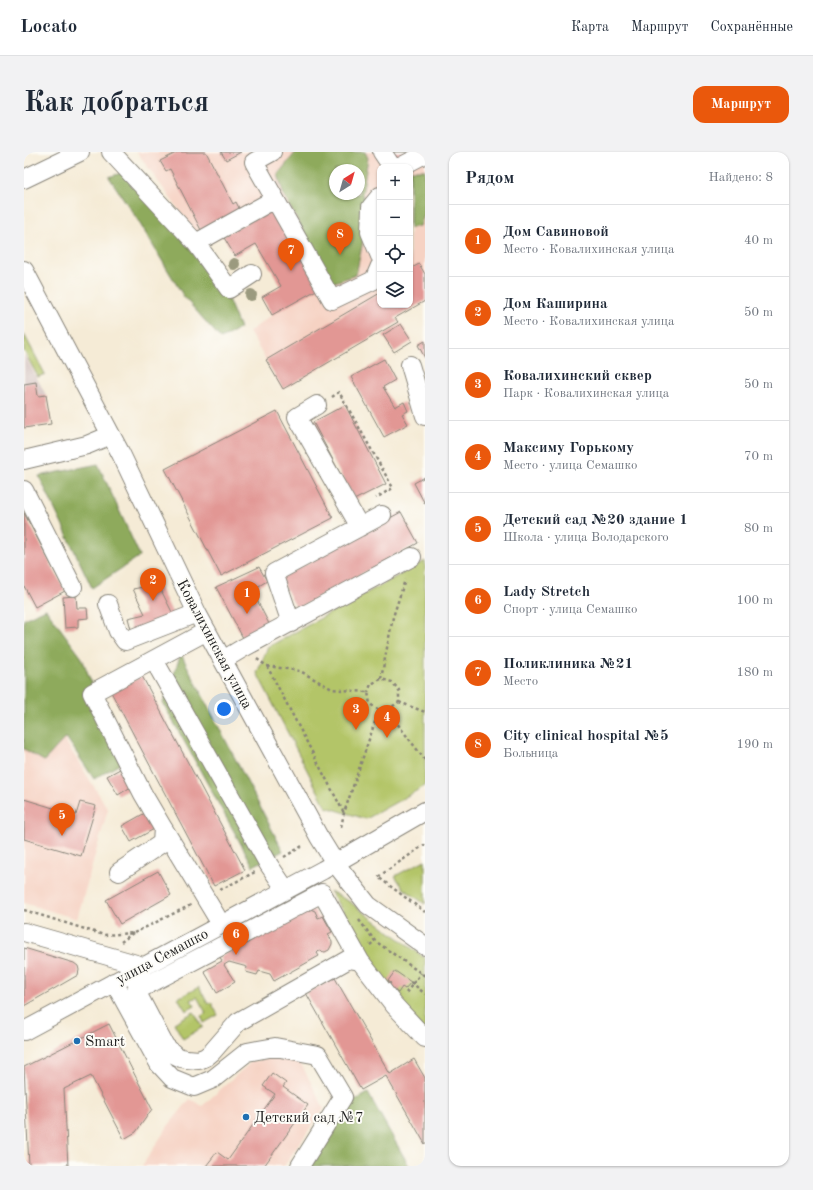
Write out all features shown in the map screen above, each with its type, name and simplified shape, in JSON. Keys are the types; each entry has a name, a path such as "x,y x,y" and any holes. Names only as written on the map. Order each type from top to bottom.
{"street":[{"path":"24,179 54,158 80,152"},
{"path":"111,152 196,243 228,289 252,274"},
{"path":"272,152 254,162 332,300 374,280 377,272"},
{"path":"382,152 390,164"},
{"path":"406,164 425,154"},
{"path":"196,243 275,199"},
{"path":"377,200 371,207 370,232 377,249"},
{"name":"Ковалихинская улица","path":"24,270 111,435 222,660 335,863 368,905 425,946"},
{"path":"410,365 425,416"},
{"path":"323,402 297,417 360,527"},
{"path":"24,460 87,445 111,435"},
{"path":"24,490 73,587"},
{"path":"291,623 274,573 360,527 376,508"},
{"path":"222,660 412,557"},
{"path":"108,604 118,631 125,641 198,613"},
{"path":"207,631 92,693 143,794 222,924"},
{"path":"154,660 270,865 286,890"},
{"name":"улица Семашко","path":"24,1031 286,890 425,811"},
{"path":"119,872 162,844 164,828"},
{"path":"136,992 322,893 360,961 394,1006 425,1038"},
{"path":"24,932 143,966 136,992 165,1046 174,1055 186,1060 199,1060 206,1057 238,1022 349,959 360,961"},
{"path":"114,982 159,1064 172,1078 194,1087 213,1079 247,1052 275,1047 318,1055 343,1097 300,1166"}],"path":[{"path":"323,402 339,392 393,488 376,508"},
{"path":"381,679 393,617 412,557"},
{"path":"243,648 267,666 300,671 332,689 368,692"},
{"path":"267,666 344,813"},
{"path":"381,679 392,682 399,690 399,702 387,710 379,710 370,704 368,692 370,684 381,679"},
{"path":"399,702 425,712"},
{"path":"341,827 344,813 379,710"},
{"path":"387,710 425,760"},
{"path":"24,910 104,935 134,933 270,865 308,843"},
{"path":"425,846 424,845 378,877 425,912"},
{"path":"356,917 375,942 425,976"},
{"path":"411,982 425,994"}],"shaded area":[{"path":"137,152 425,152 425,274 419,264 413,267 413,164 377,164 377,295 266,360 249,332 272,315 320,288 273,207 205,246"},
{"path":"24,354 46,395 51,424 24,428"},
{"path":"24,656 57,728 108,809 77,919 24,903"},
{"name":"Детский сад №7","path":"286,1053 299,1060 324,1108 284,1166 142,1166 168,1126 190,1099 202,1106 251,1062"}],"green space":[{"path":"296,152 365,152 368,158 365,177 365,164 329,164 329,200 365,200 365,197 377,202 377,234 364,236 356,275 332,283 284,196 278,174"},
{"path":"413,170 425,170 425,213 420,226 413,227"},
{"path":"121,173 169,222 228,299 240,328 221,339 184,297 137,219 109,177"},
{"path":"24,334 45,374 38,377 24,351"},
{"path":"98,464 140,556 92,588 39,476"},
{"path":"425,561 425,786 366,819 326,807 257,673 268,647"},
{"path":"46,609 82,658 122,763 94,779 66,737 44,761 24,749 24,619"},
{"path":"181,654 283,851 253,866 163,703"},
{"path":"425,860 425,904 404,889 395,876"},
{"path":"330,891 350,902 425,958 425,1036 381,978 364,946"},
{"path":"199,987 208,1004 211,1002 218,1015 204,1023 201,1016 206,1013 197,997 191,1000 195,1006 186,1011 178,998"},
{"path":"194,1012 203,1027 183,1039 174,1023"},
{"path":"368,1093 409,1166 307,1166 346,1106"}],"building":[{"path":"178,152 206,152 233,204 236,202 241,212 202,232 170,169 166,171 160,161"},
{"path":"221,152 241,152 226,160"},
{"path":"393,152 416,152 398,162"},
{"path":"273,207 320,288 272,315 262,297 281,286 256,244 235,256 223,236"},
{"path":"419,264 425,274 425,301 413,308 413,272 413,267"},
{"path":"377,295 377,308 413,308 395,318 398,322 283,389 266,360"},
{"path":"401,324 412,341 394,352 383,335"},
{"path":"425,341 425,358 418,345"},
{"path":"384,359 395,380 383,387 395,407 404,402 408,411 402,414 408,424 384,437 351,377"},
{"path":"36,382 38,396 46,395 51,424 24,428 24,384"},
{"path":"345,405 386,484 354,500 313,422"},
{"path":"277,411 333,518 221,576 165,469"},
{"path":"425,477 425,504 414,483"},
{"path":"401,512 418,543 297,609 280,578"},
{"path":"24,513 65,591 35,607 24,586"},
{"path":"259,567 267,581 252,590 269,624 243,638 216,587"},
{"path":"158,584 175,618 132,633 128,618 145,614 133,589"},
{"path":"76,596 77,608 87,608 88,618 78,619 78,627 65,628 63,597"},
{"path":"142,676 245,870 214,886 111,692"},
{"path":"120,769 131,787 118,795 107,776"},
{"path":"24,799 76,815 80,802 96,806 81,856 24,839"},
{"path":"145,813 154,829 131,842 122,826"},
{"path":"158,871 171,895 120,924 106,900"},
{"path":"308,908 315,911 318,918 323,916 332,932 328,934 332,941 329,950 325,952 319,951 317,953 319,956 274,981 270,974 259,971 257,975 246,972 247,967 229,962 224,965 235,982 217,993 204,971 222,961 220,957"},
{"path":"24,948 74,963 78,966 78,975 24,1006"},
{"path":"395,971 411,982 405,989 402,987 398,993 389,986 391,983 388,981"},
{"path":"335,978 390,1074 414,1059 425,1078 425,1144 386,1076 361,1090 306,993"},
{"path":"109,1024 152,1109 136,1132 124,1139 91,1076 64,1089 68,1166 29,1166 24,1067"},
{"path":"272,1073 286,1083 283,1087 308,1105 264,1166 206,1166 217,1152 228,1160 275,1094 263,1086"}],"place":[{"name":"City clinical hospital №5","path":"340,255"},
{"name":"Поликлиника №21","path":"291,271"},
{"name":"Дом Каширина","path":"153,601"},
{"name":"Дом Савиновой","path":"247,614"},
{"name":"Ковалихинский сквер","path":"356,730"},
{"name":"Максиму Горькому","path":"387,738"},
{"name":"Детский сад №20 здание 1","path":"62,836"},
{"name":"Lady Stretch","path":"236,955"},
{"name":"Smart","path":"77,1041"},
{"name":"Детский сад №7","path":"246,1117"}]}
